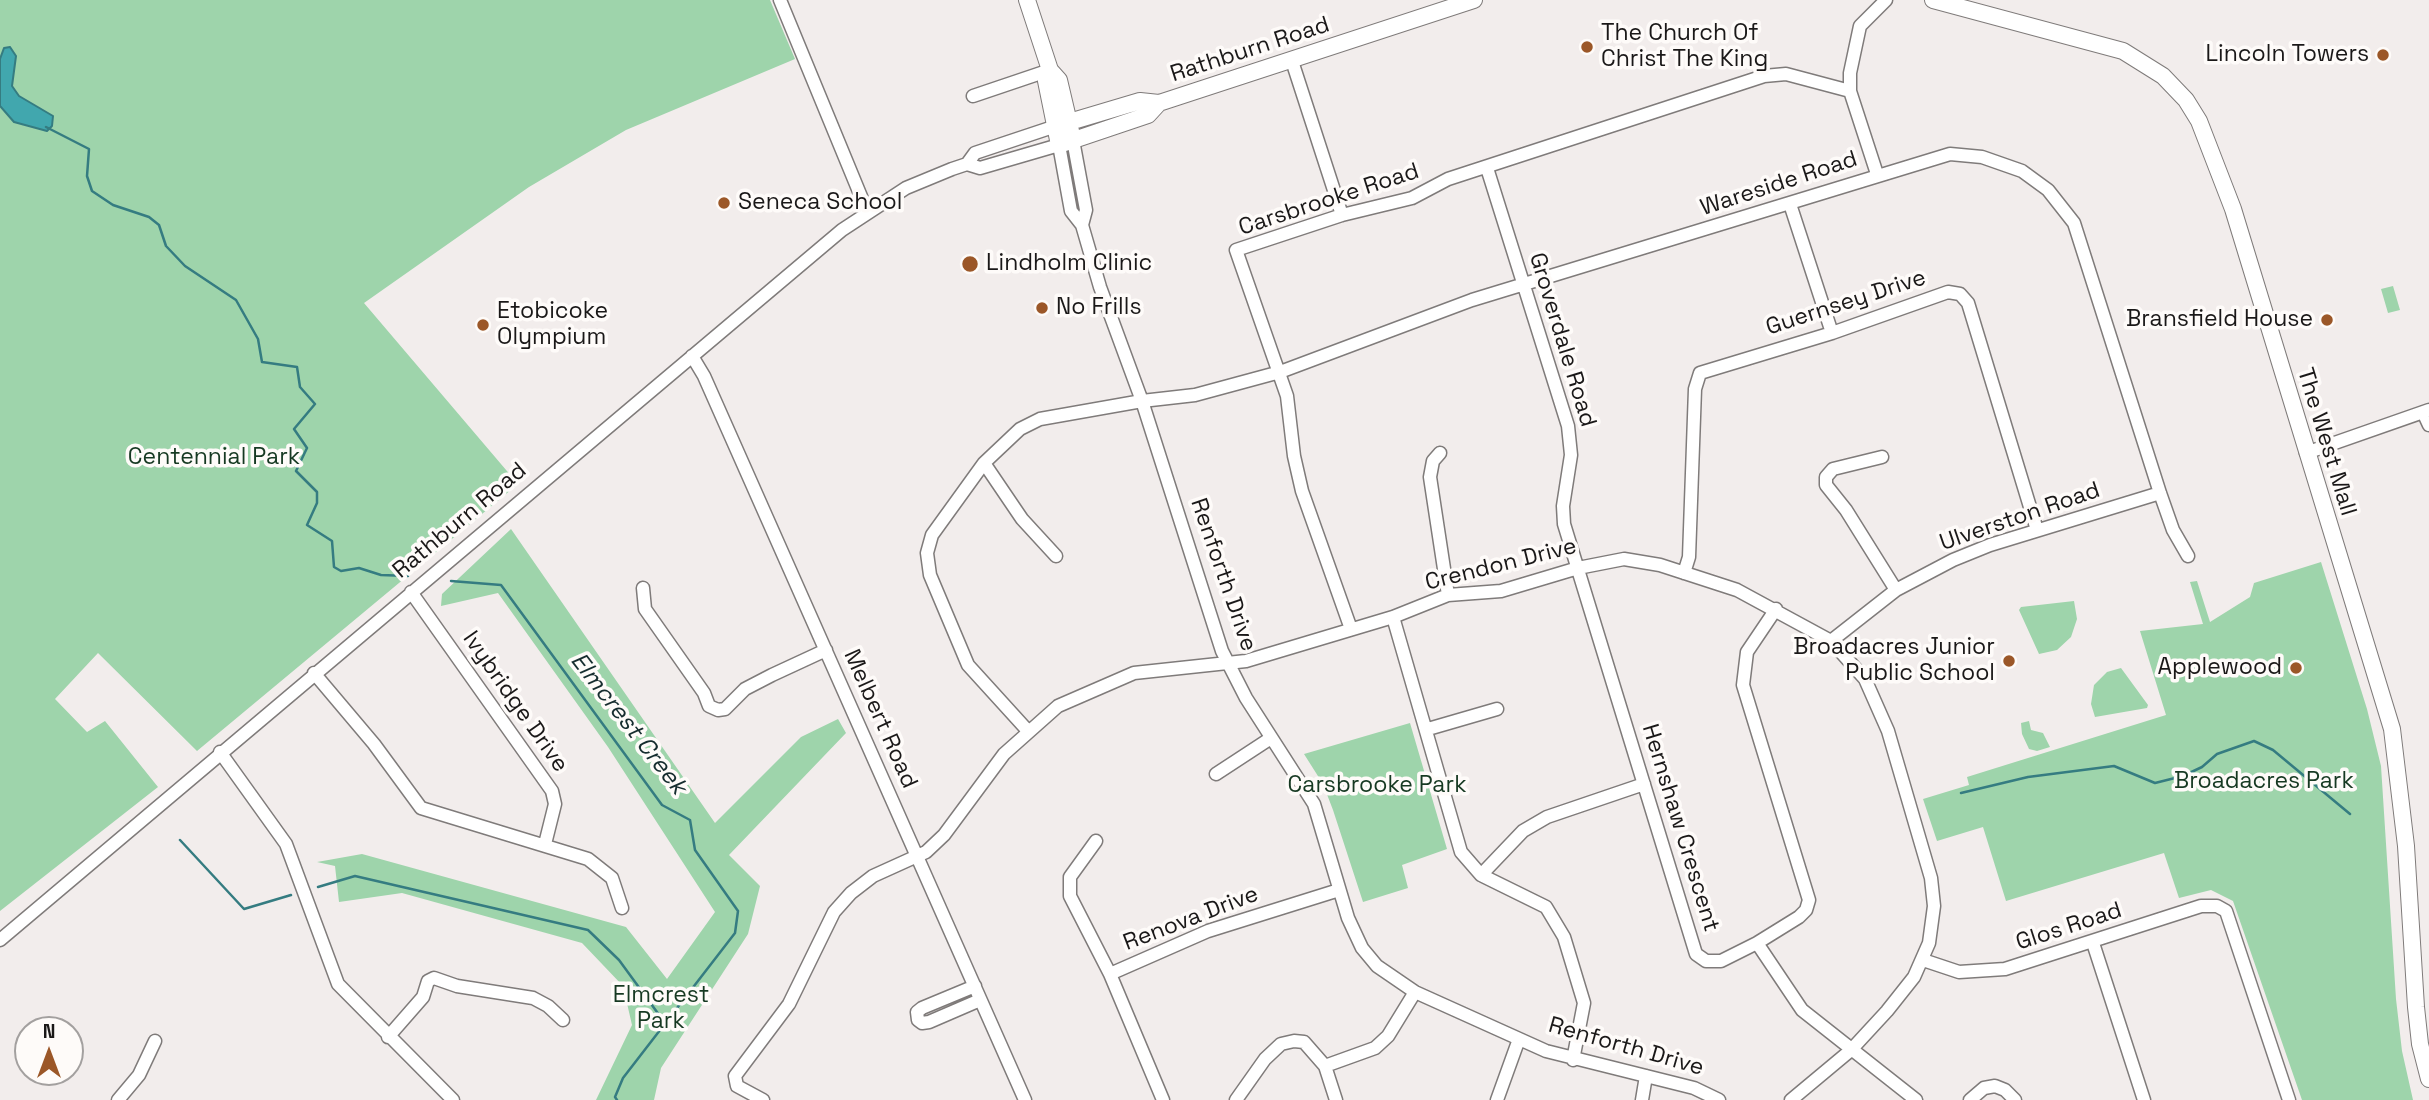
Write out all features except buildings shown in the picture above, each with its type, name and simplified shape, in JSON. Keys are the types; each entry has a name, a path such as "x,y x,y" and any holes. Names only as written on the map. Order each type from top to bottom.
{"main road":[{"name":"Renforth Drive","path":"1027,0 1050,70 1059,80 1066,143"},
{"name":"Rathburn Road","path":"1062,124 1140,101 1159,103 1474,0"},
{"name":"The West Mall","path":"1933,0 2123,51 2155,70 2186,100 2199,121 2233,209 2396,748 2406,846 2412,971 2420,1044 2429,1079"},
{"name":"Rathburn Road","path":"1066,143 1148,115 1159,103"}],"street":[{"path":"780,0 867,211"},
{"path":"1877,174 1850,91 1853,53 1860,26 1886,0"},
{"path":"1292,61 1342,215"},
{"path":"973,96 1050,70"},
{"name":"Carsbrooke Road","path":"1351,629 1296,472 1289,405 1280,372 1236,250 1342,215 1412,198 1448,179 1764,76 1786,74 1850,91"},
{"name":"Rathburn Road","path":"0,940 220,752 867,211 906,188 967,164 975,153 1062,124"},
{"name":"Rathburn Road","path":"967,164 980,168 1066,143"},
{"name":"Renforth Drive","path":"1066,143 1086,210 1082,225 1100,287 1142,401 1215,631 1229,664 1271,738 1314,804 1339,890 1362,948 1377,966 1415,992 1519,1039 1573,1060 1695,1088 1719,1100"},
{"name":"Wareside Road","path":"1028,731 968,665 930,575 927,553 932,535 984,463 1020,429 1040,419 1142,401 1195,396 1280,372 1524,284 1579,270 1935,157 1972,155 2003,162 2022,171 2056,197 2081,237 2160,493 2173,530 2189,556"},
{"name":"Groverdale Road","path":"1488,168 1569,426 1571,455 1563,514 1578,568"},
{"path":"1790,204 1832,333"},
{"name":"Guernsey Drive","path":"1684,573 1689,557 1696,377 1709,368 1832,333 1948,292 1963,296 2037,530"},
{"name":"Melbert Road","path":"692,356 704,376 1026,1100"},
{"path":"2306,453 2427,412 2429,425"},
{"path":"1440,453 1433,461 1430,477 1448,595"},
{"path":"1882,457 1833,469 1828,475 1826,485 1846,510 1896,590"},
{"path":"984,463 1022,519 1056,555"},
{"name":"Ulverston Road","path":"1831,642 1896,590 1953,560 2037,530 2160,493"},
{"name":"Crendon Drive","path":"763,1100 737,1086 735,1076 789,1004 834,912 851,892 873,876 926,852 944,835 1004,754 1058,706 1134,673 1229,664 1393,617 1448,595 1501,591 1578,568 1624,559 1684,573 1737,590 1776,609 1831,642 1872,691 1888,731 1928,863 1934,915 1923,960 1908,985 1851,1050 1791,1100"},
{"name":"Hernshaw Crescent","path":"1578,568 1696,954 1706,961 1721,961 1757,943 1799,917 1806,910 1809,900 1743,685 1747,652 1776,609"},
{"path":"643,588 645,609 704,693 709,706 718,710 725,709 745,689 826,650"},
{"name":"Ivybridge Drive","path":"411,592 552,791 555,804 545,844"},
{"path":"1393,617 1428,729 1461,852 1481,875 1546,907 1564,937 1584,1003 1573,1060"},
{"path":"314,673 374,744 421,807 589,859 607,871 618,888 622,908"},
{"path":"1428,729 1497,709"},
{"path":"1216,774 1271,738"},
{"path":"220,752 286,844 338,984 453,1100"},
{"path":"1481,875 1523,831 1547,817 1644,784"},
{"path":"1096,841 1070,877 1068,888 1090,940 1110,974"},
{"name":"Renova Drive","path":"1163,1100 1110,974 1208,930 1339,890"},
{"name":"Glos Road","path":"1923,960 1947,970 1984,973 2023,965 2201,906 2217,906 2226,911 2289,1100"},
{"path":"1757,943 1802,1010 1916,1100"},
{"path":"2093,943 2144,1100"},
{"path":"388,1037 417,1005 428,981 434,978 457,986 533,998 563,1020"},
{"path":"975,986 922,1008 917,1012 918,1020 922,1023 929,1022 980,1000"},
{"path":"1325,1066 1375,1048 1388,1036 1415,992"},
{"path":"1497,1100 1519,1039"},
{"path":"118,1100 139,1075 155,1041"},
{"path":"1236,1100 1265,1059 1281,1044 1304,1042 1325,1066 1336,1100"},
{"path":"1642,1100 1646,1076"},
{"path":"1970,1100 1984,1088 1995,1086 2005,1090 2015,1100"}],"green space":[{"name":"Centennial Park","path":"0,0 770,0 795,59 626,130 529,187 364,303 518,484 197,751 98,653 55,699 87,732 105,721 158,787 0,911"},
{"path":"2393,286 2400,310 2388,313 2381,289"},
{"name":"Elmcrest Park","path":"511,529 715,823 801,737 838,719 846,733 729,855 760,886 748,934 661,1068 654,1100 596,1100 632,1025 623,986 582,943 402,893 339,902 335,866 317,862 362,854 626,927 667,979 715,912 608,747 498,593 441,606 442,594"},
{"name":"Broadacres Park","path":"2321,562 2367,709 2381,766 2396,999 2402,1051 2413,1100 2302,1100 2233,901 2211,890 2179,898 2164,853 2006,901 1983,827 1937,841 1923,799 1969,785 1967,777 2166,715 2140,631 2203,624 2190,582 2197,581 2210,622 2250,597 2254,583"},
{"path":"2074,601 2077,619 2071,637 2057,650 2039,654 2019,610 2021,607"},
{"path":"2121,668 2148,705 2147,708 2095,717 2091,704 2094,685 2107,672"},
{"path":"2029,721 2031,730 2043,733 2050,747 2037,751 2029,749 2022,734 2021,723"},
{"name":"Carsbrooke Park","path":"1410,723 1447,849 1402,865 1408,888 1363,902 1323,784 1304,754"}],"water":[{"path":"10,47 16,56 12,86 19,96 53,116 52,126 47,131 14,122 0,106 0,59 4,48"}],"waterway":[{"name":"Elmcrest Creek","path":"46,127 89,149 87,176 92,191 113,205 149,217 159,225 166,246 185,266 236,300 258,339 262,362 297,367 300,387 315,404 294,429 307,448 296,471 317,492 317,503 307,525 332,541 334,567 341,571 359,568 381,575 408,576"},
{"name":"Elmcrest Creek","path":"451,581 501,585 662,805 690,820 695,850 738,911 735,933 623,1078 615,1097 617,1100"},
{"path":"1961,793 2028,777 2114,766 2155,783 2183,776 2202,767 2217,754 2254,741 2273,750 2350,814"},
{"path":"180,840 244,909 291,895"},
{"path":"318,887 355,876 588,930 619,960 665,1023"}],"place":[{"name":"The Church Of Christ The King","path":"1587,47"},
{"name":"Lincoln Towers","path":"2383,55"},
{"name":"Seneca School","path":"724,203"},
{"name":"Lindholm Clinic","path":"970,264"},
{"name":"No Frills","path":"1042,308"},
{"name":"Bransfield House","path":"2327,320"},
{"name":"Etobicoke Olympium","path":"483,325"},
{"name":"Broadacres Junior Public School","path":"2009,661"},
{"name":"Applewood","path":"2296,668"}]}
